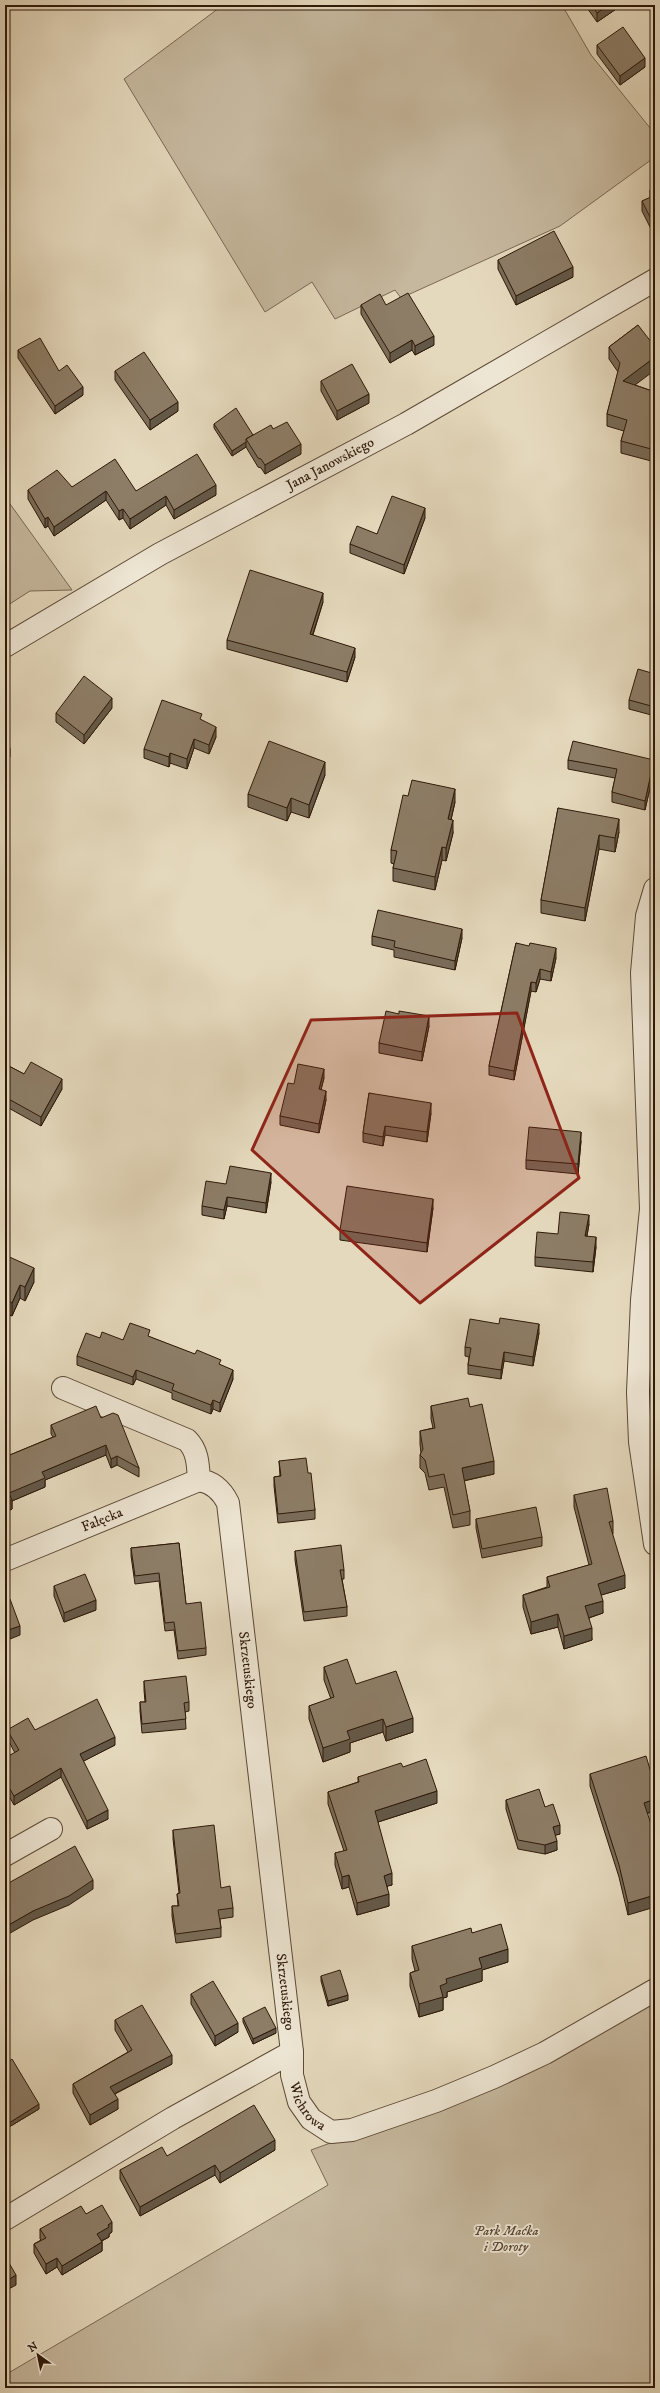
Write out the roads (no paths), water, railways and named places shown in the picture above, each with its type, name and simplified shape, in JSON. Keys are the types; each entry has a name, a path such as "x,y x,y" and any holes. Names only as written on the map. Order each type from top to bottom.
{"street":[{"name":"Jana Janowskiego","path":"5,646 160,554 406,424 655,280"},
{"path":"655,889 647,916 642,973 651,1209 642,1300 638,1392 640,1442 655,1544"},
{"path":"63,1388 187,1440 193,1446 196,1455 199,1480"},
{"name":"Fałęcka","path":"5,1560 199,1480"},
{"name":"Skrzetuskiego","path":"199,1480 206,1481 216,1488 225,1498 229,1508 292,2052"},
{"path":"5,1855 52,1828"},
{"name":"Wichrowa","path":"292,2052 292,2075 299,2102 311,2119 331,2132 352,2130 436,2100 494,2077 545,2052 655,1990"},
{"path":"5,2219 173,2118 292,2052"}],"park label":[{"name":"Park Maćka i Doroty","path":"506,2240"}]}
